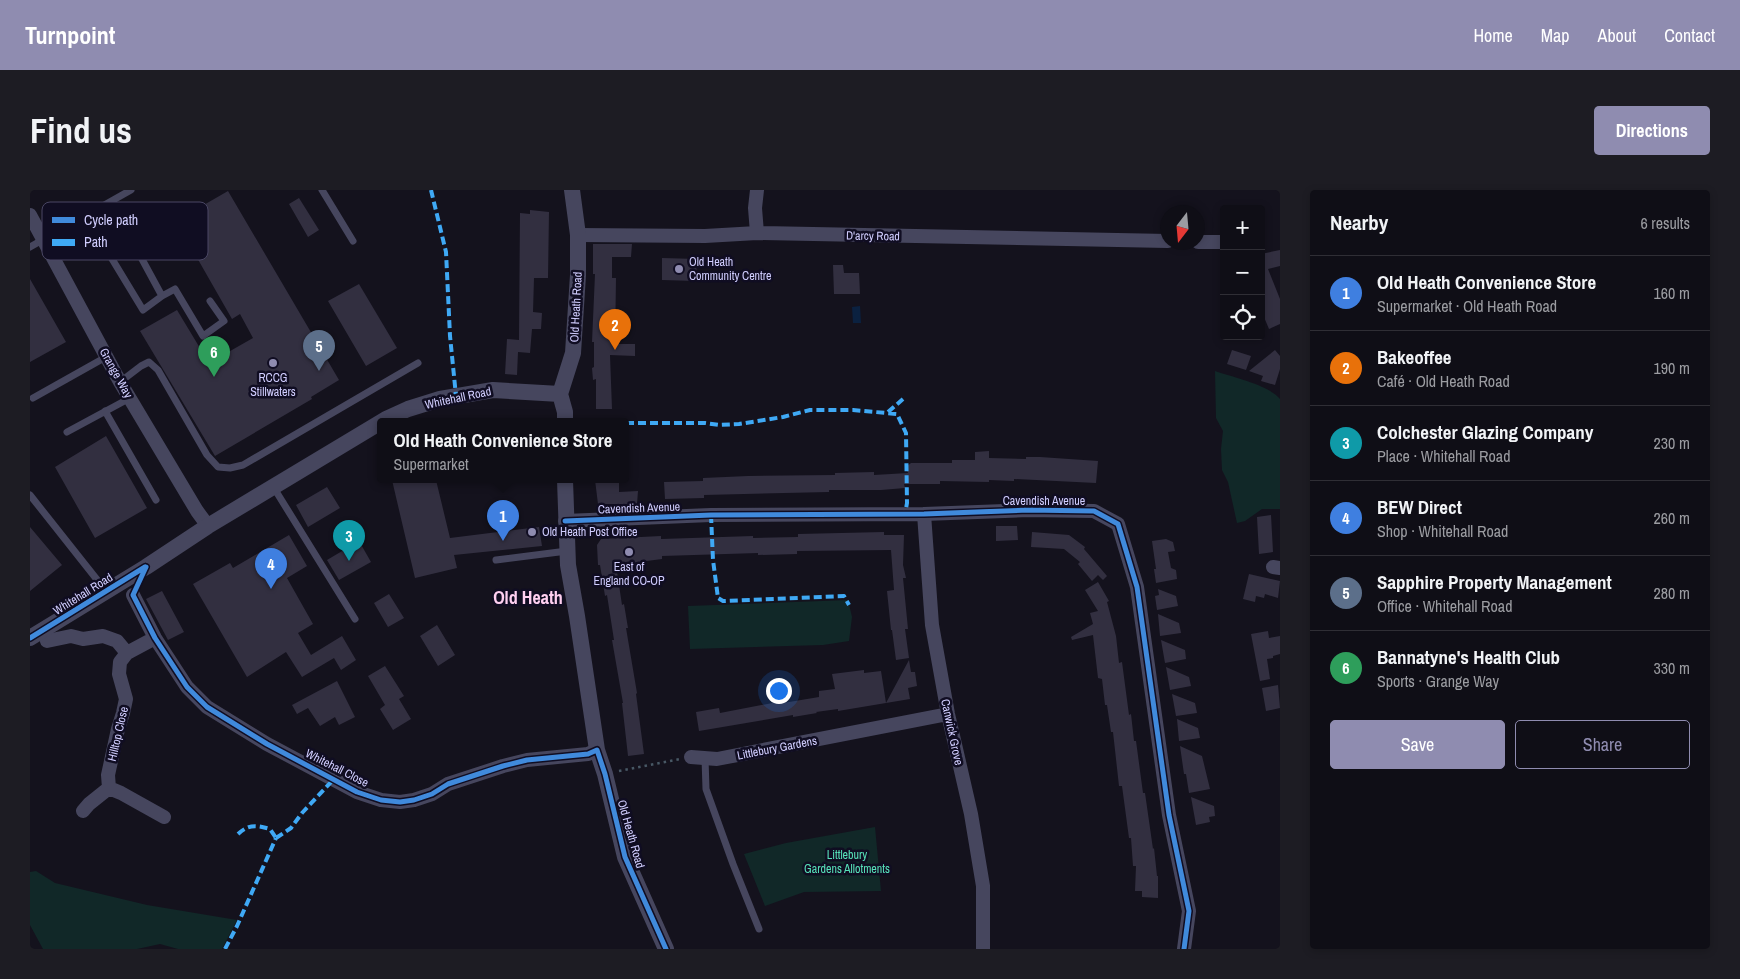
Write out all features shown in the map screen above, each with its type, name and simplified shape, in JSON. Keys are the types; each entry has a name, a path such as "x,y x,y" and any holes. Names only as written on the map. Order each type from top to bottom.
{"street":[{"name":"Old Heath Road","path":"560,394 573,353 578,235 572,190"},
{"path":"756,190 757,233"},
{"name":"Grange Way","path":"30,215 42,236"},
{"name":"D'arcy Road","path":"578,235 705,236 757,233 1160,241"},
{"path":"1205,242 1220,242"},
{"name":"Grange Way","path":"55,260 120,382 208,526"},
{"name":"Whitehall Road","path":"388,418 408,409 440,399 492,390 560,394"},
{"path":"560,394 566,418"},
{"name":"Whitehall Road","path":"30,638 106,592 208,526 377,424"},
{"name":"Old Heath Road","path":"565,483 567,551 597,750 605,774 625,857 666,949"},
{"name":"Cavendish Avenue","path":"565,521 711,515 924,514 1028,510 1094,511 1118,524 1137,587 1169,815 1189,911 1184,949"},
{"name":"Canwick Grove","path":"924,514 932,625 948,714 971,814 983,886 983,949"},
{"name":"Whitehall Close","path":"132,595 155,638 187,687 207,707 267,744 298,759 333,780 357,792 381,800 400,802 414,800 432,794 456,781 502,766 527,760 588,754 597,750"},
{"path":"47,642 71,636 83,639 103,636 117,641 127,653 155,638"},
{"name":"Hilltop Close","path":"109,788 108,775 126,699 119,674 120,662 127,653"},
{"name":"Littlebury Gardens","path":"698,757 717,759 948,714"},
{"path":"83,812 100,793 109,788 122,793 164,818"}],"lane":[{"path":"110,202 131,190"},
{"path":"322,190 353,241"},
{"path":"30,247 42,241"},
{"path":"113,260 143,310 175,289 203,336 224,322 210,301"},
{"path":"142,260 162,296"},
{"path":"33,398 106,357"},
{"path":"120,382 149,362 158,370 206,455 218,467 230,468 243,465 272,449 418,363"},
{"path":"67,432 130,398"},
{"path":"105,411 156,500"},
{"path":"274,488 355,619"},
{"path":"30,495 106,592"},
{"path":"496,560 567,551"},
{"path":"698,757 706,789 759,929"}],"path":[{"path":"605,774 698,757"}],"green space":[{"path":"1215,371 1259,386 1275,394 1280,399 1280,509 1262,509 1245,521 1237,523 1228,482 1222,470 1221,449 1223,431 1216,418"},
{"path":"848,600 852,617 849,641 823,645 690,649 688,606"},
{"name":"Littlebury Gardens Allotments","path":"875,827 881,891 804,892 765,906 744,854 786,843"},
{"path":"36,871 55,883 147,905 237,920 222,949 178,949 160,944 137,949 43,949 30,925 30,872"}],"water":[{"path":"860,306 861,323 853,323 852,307"}],"building":[{"path":"228,191 339,380 311,397 312,399 215,456 140,331 177,310 209,363 253,338 240,314 232,319 198,260 208,260 208,203"},
{"path":"299,198 319,230 308,237 289,204"},
{"path":"530,210 549,212 548,278 534,278 533,312 542,313 541,329 532,329 530,353 518,352 517,375 505,374 507,339 519,340 520,213 530,214"},
{"path":"593,244 632,244 631,257 612,257 612,278 616,278 615,344 635,344 635,356 610,355 612,409 596,409 596,379 593,380 592,368 594,367 594,342 592,342 595,274 593,274"},
{"path":"1280,250 1280,266 1268,269 1280,299 1280,324 1269,329 1265,320 1265,253"},
{"name":"Old Heath Community Centre","path":"662,258 697,259 696,281 662,280"},
{"path":"833,265 843,265 844,273 859,273 860,294 834,294"},
{"path":"30,279 66,342 30,362"},
{"path":"359,284 397,348 366,366 328,301"},
{"path":"1232,350 1251,356 1246,370 1227,364"},
{"path":"1275,350 1280,356 1280,369 1275,385 1261,381 1263,376 1249,371"},
{"path":"106,436 147,508 95,538 55,467"},
{"path":"989,451 989,458 1026,459 1026,457 1040,457 1098,461 1096,483 1014,479 1014,481 989,480 989,482 940,481 940,484 904,484 905,488 881,490 704,495 704,498 665,499 664,482 703,481 703,478 748,476 835,475 835,473 874,472 874,475 908,473 906,467 911,463 952,463 952,460 975,460 975,452"},
{"path":"393,483 437,483 450,538 539,527 542,546 454,555 457,568 415,578"},
{"path":"595,483 619,483 619,492 638,491 637,504 598,504"},
{"path":"327,487 340,508 308,527 296,505"},
{"path":"1271,515 1273,552 1259,554 1257,517"},
{"path":"996,526 1017,526 1018,540 996,541"},
{"path":"30,527 62,565 30,591"},
{"path":"884,532 884,535 904,535 903,565 906,578 903,578 908,629 905,629 909,658 896,660 887,591 894,590 891,550 797,551 797,554 758,555 758,553 662,556 662,559 616,565 622,605 624,604 628,628 626,628 637,693 644,754 628,756 623,703 612,640 614,640 607,595 605,596 600,565 598,565 597,545 601,539 661,536 661,539 753,536 753,538 798,537 798,534"},
{"path":"1032,532 1069,535 1085,547 1084,549 1107,576 1103,580 1098,575 1092,581 1078,564 1080,562 1064,549 1031,547"},
{"path":"289,535 307,566 287,578 313,624 298,633 311,655 342,636 356,660 341,670 334,658 302,677 286,652 247,677 193,584 230,563 233,568"},
{"path":"1166,539 1173,542 1175,551 1168,552 1171,568 1176,570 1177,579 1156,583 1152,541"},
{"path":"359,541 371,562 339,580 327,560"},
{"path":"1249,574 1280,581 1278,598 1265,594 1264,598 1256,596 1255,602 1243,599"},
{"path":"1098,582 1109,601 1107,602 1116,636 1119,663 1122,662 1129,715 1131,714 1134,741 1136,741 1143,793 1145,793 1154,848 1158,876 1158,898 1142,897 1142,891 1135,891 1136,866 1133,866 1131,838 1129,838 1122,786 1119,786 1113,732 1111,732 1107,705 1105,705 1102,679 1098,678 1093,635 1072,640 1071,637 1093,624 1090,613 1098,611 1085,590"},
{"path":"1158,589 1176,596 1178,606 1157,610 1155,596 1159,595"},
{"path":"162,591 184,632 168,640 146,599"},
{"path":"389,594 404,618 388,627 374,603"},
{"path":"1158,614 1179,623 1181,633 1160,636"},
{"path":"437,625 455,655 438,666 420,636"},
{"path":"1268,631 1269,638 1280,636 1280,654 1267,659 1270,679 1260,681 1251,634"},
{"path":"1161,640 1185,650 1186,659 1165,663"},
{"path":"909,660 911,672 915,672 917,686 908,688 910,699 886,703"},
{"path":"385,666 404,696 399,699 411,719 393,730 380,709 385,705 368,676"},
{"path":"1166,667 1189,677 1191,686 1170,690"},
{"path":"864,670 864,673 881,671 886,703 838,711 838,709 816,712 793,717 793,715 699,731 696,712 719,708 720,713 783,701 783,703 819,697 819,691 835,689 832,674"},
{"path":"337,681 355,717 339,725 335,717 320,726 308,708 297,714 292,705"},
{"path":"1278,685 1280,708 1266,711 1262,688"},
{"path":"1172,694 1195,703 1197,713 1176,716"},
{"path":"1177,719 1198,728 1200,738 1179,741"},
{"path":"1180,746 1202,756 1210,789 1189,793"},
{"path":"1191,797 1214,806 1215,816 1209,817 1210,822 1196,825"}],"marked path":[{"path":"431,190 446,252 450,336 456,396"},
{"path":"888,412 903,399"},
{"path":"629,423 739,424 783,417 810,410 853,410 897,414 906,433 907,503 905,514"},
{"path":"711,515 713,560 718,598 723,601 844,596 849,605"},
{"path":"276,838 291,828 302,813 333,780"},
{"path":"238,834 246,828 257,826 270,829 276,838"},
{"path":"225,949 276,838"}],"cycle path":[{"path":"565,521 711,515 924,514 1028,510 1094,511 1118,524 1137,587 1169,815 1189,911 1184,949"},
{"path":"30,638 145,567"},
{"path":"146,567 133,595 155,638 187,687 207,707 267,744 357,792 381,800 400,802 414,800 432,794 448,784 503,766 527,760 588,754 597,750 605,774 625,857 666,949"}],"place":[{"name":"Old Heath Community Centre","path":"679,269"},
{"name":"Bakeoffee","path":"615,350"},
{"name":"RCCG Stillwaters","path":"273,363"},
{"name":"Sapphire Property Management","path":"319,371"},
{"name":"Bannatyne's Health Club","path":"214,377"},
{"name":"Old Heath Post Office","path":"532,532"},
{"name":"Old Heath Convenience Store","path":"503,541"},
{"name":"East of England CO-OP","path":"629,552"},
{"name":"Colchester Glazing Company","path":"349,561"},
{"name":"BEW Direct","path":"271,589"}],"district":[{"name":"Old Heath","path":"528,598"}]}
